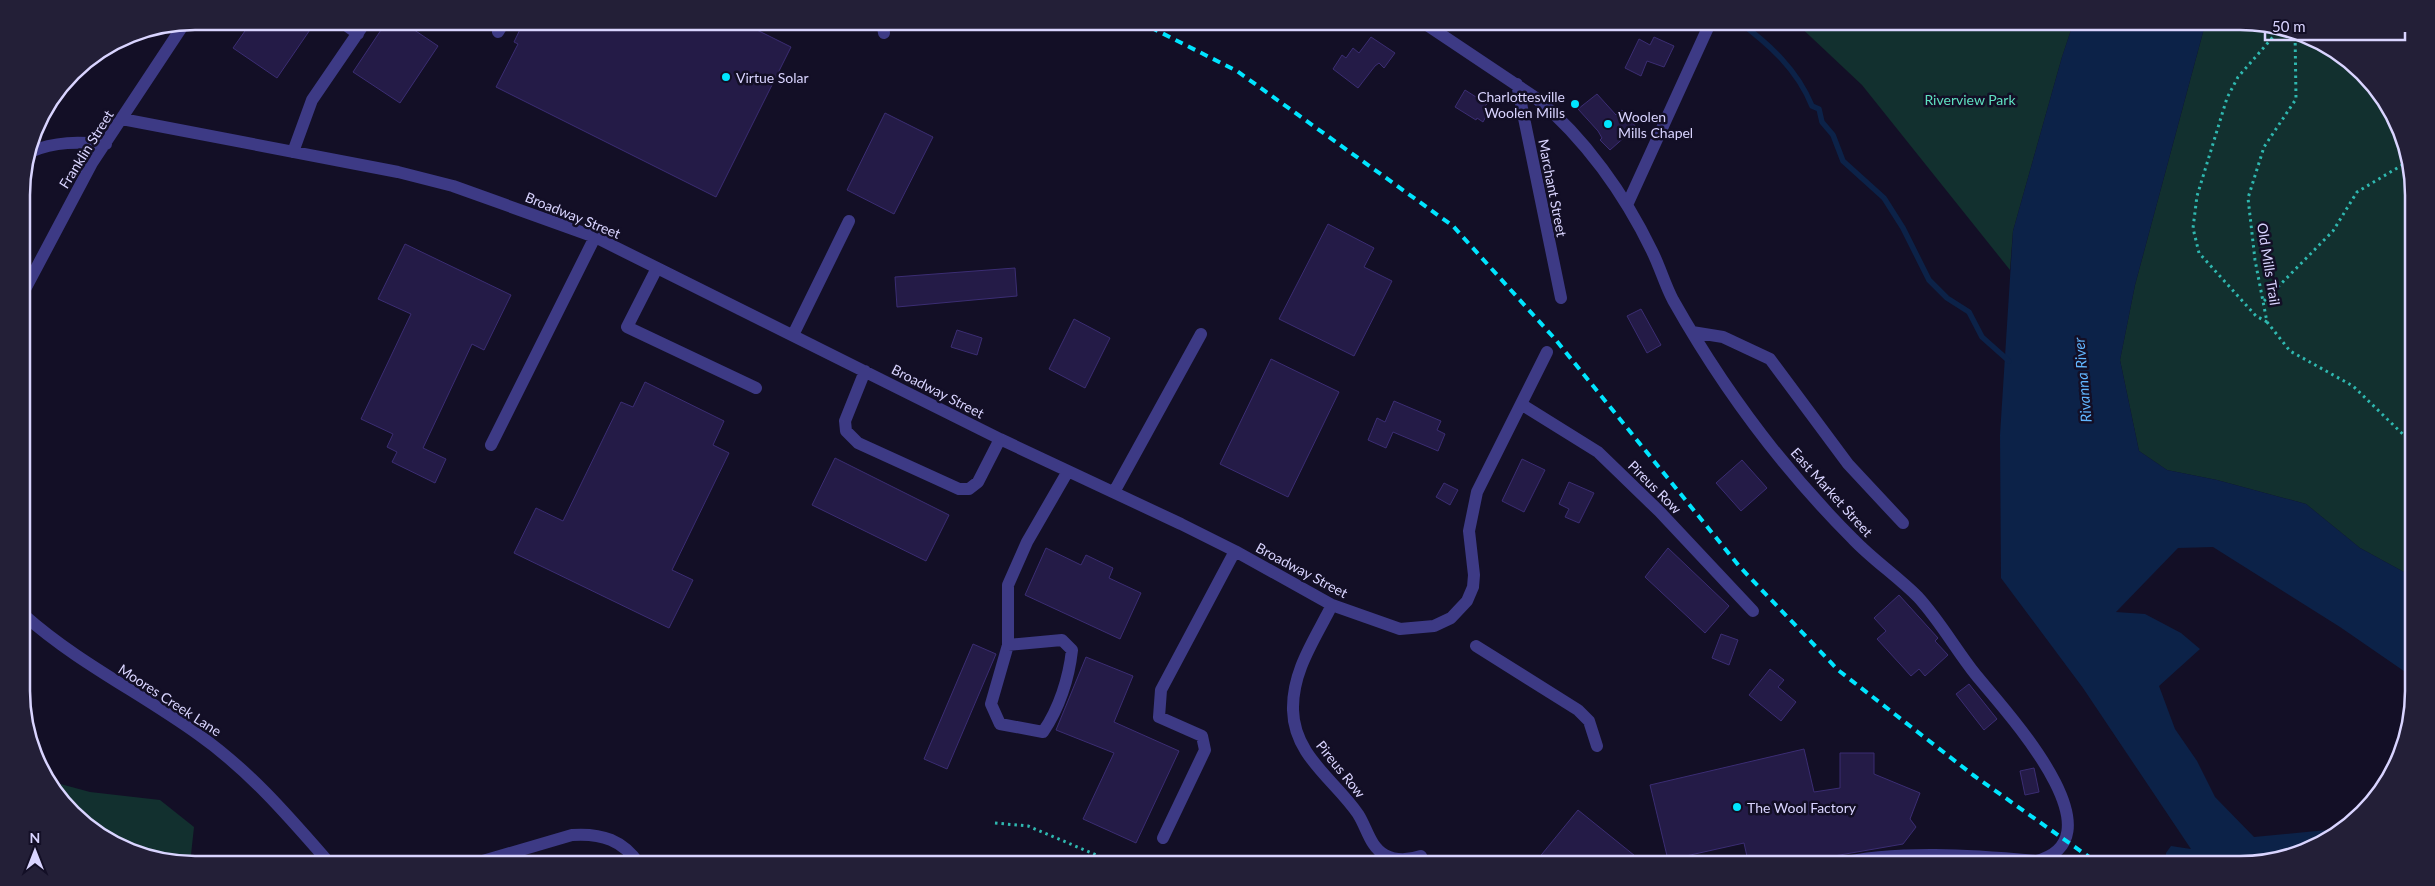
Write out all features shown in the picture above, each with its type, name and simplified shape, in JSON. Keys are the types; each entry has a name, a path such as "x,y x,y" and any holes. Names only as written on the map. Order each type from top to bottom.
{"street":[{"path":"352,30 358,34"},
{"path":"293,152 312,100 360,30"},
{"name":"East Market Street","path":"1435,30 1517,84 1554,112 1566,126 1627,205 1652,251 1672,298 1722,380 1803,486 1854,541 1899,578 1915,595 2034,746 2053,777 2066,812 2067,834 2064,843 2051,856"},
{"path":"1627,205 1707,30"},
{"name":"Franklin Street","path":"30,280 92,163 180,31"},
{"name":"Marchant Street","path":"1517,84 1561,298"},
{"name":"Broadway Street","path":"122,120 159,125 398,172 453,186 595,237 1000,439 1235,551 1332,605 1400,629 1434,626 1451,618 1460,610 1470,594 1474,575 1469,531 1471,509 1476,492 1547,352"},
{"path":"37,149 47,145 72,142 106,144"},
{"path":"793,335 849,221"},
{"path":"491,445 595,237"},
{"path":"656,268 627,327 756,388"},
{"path":"1692,332 1723,337 1770,359 1848,464 1903,523"},
{"path":"1114,492 1201,334"},
{"path":"865,371 845,421 846,432 858,443 959,489 969,489 978,482 1000,439"},
{"name":"Pireus Row","path":"1521,404 1598,452 1659,511 1754,611"},
{"path":"1008,645 1062,640 1072,650 1070,668 1055,710 1043,732 1000,724 991,704 1008,645 1008,585 1027,542 1068,471"},
{"path":"1163,838 1205,750 1202,736 1159,717 1161,690 1235,551"},
{"name":"Pireus Row","path":"1332,605 1301,664 1295,681 1293,713 1296,730 1304,748 1316,766 1357,813 1373,845 1387,856"},
{"name":"Moores Creek Lane","path":"30,620 50,638 84,662 199,734 235,763 271,797 323,856"},
{"path":"1476,646 1578,710 1589,721 1596,746"},
{"path":"502,856 572,835 586,834 600,836 619,844 630,851 634,856"},
{"path":"516,852 520,856"}],"path":[{"path":"2267,322 2256,316 2199,253 2193,228 2197,196 2226,98 2238,77 2273,38 2274,34"},
{"name":"Old Mills Trail","path":"2295,40 2296,99 2264,147 2248,198 2255,260 2267,322 2290,351 2353,386 2405,436"},
{"path":"2264,301 2333,231 2357,192 2402,165"},
{"path":"995,823 1028,826 1099,856"}],"green space":[{"name":"Riverview Park","path":"1804,30 2071,30 2013,231 2010,270 1862,85"},
{"path":"2204,30 2261,31 2293,39 2313,47 2332,58 2357,78 2383,113 2399,152 2404,174 2405,573 2360,548 2306,504 2217,480 2167,470 2139,451 2120,360 2135,285"},
{"path":"58,783 90,792 160,800 194,827 191,856 163,853 142,847 122,839 103,828 86,815"}],"water":[{"name":"Rivanna River","path":"2071,30 2204,30 2135,285 2120,360 2139,451 2167,470 2217,480 2306,504 2360,548 2405,573 2405,672 2340,627 2213,547 2178,548 2116,612 2145,614 2181,633 2200,649 2159,686 2175,729 2197,761 2215,797 2254,837 2328,830 2303,843 2272,853 2251,856 2166,856 2171,846 2191,849 2083,688 2001,578 2000,435 2013,231"}],"building":[{"path":"246,30 310,30 277,78 233,48"},
{"path":"381,30 414,30 438,46 400,103 353,72"},
{"path":"520,30 757,30 791,47 716,197 496,87 518,44 514,42"},
{"path":"1371,37 1395,53 1384,68 1379,63 1375,66 1358,88 1333,69 1342,55 1346,58 1353,48 1359,53"},
{"path":"1654,37 1674,46 1664,67 1647,61 1641,76 1625,68 1639,39 1650,45"},
{"path":"1465,90 1487,104 1485,106 1490,109 1483,122 1477,118 1476,120 1455,107"},
{"name":"Woolen Mills Chapel","path":"1597,94 1616,115 1622,110 1636,127 1610,150 1600,140 1602,138 1598,131 1578,109"},
{"path":"885,113 933,137 894,214 847,190"},
{"path":"1328,224 1374,248 1364,267 1392,281 1354,356 1279,319"},
{"path":"405,244 511,295 484,350 472,344 423,448 446,459 435,483 392,462 397,452 387,447 393,434 361,419 411,314 378,299"},
{"path":"1015,268 1017,296 897,307 895,277"},
{"path":"1641,309 1661,345 1647,353 1627,316"},
{"path":"1074,319 1110,338 1085,388 1049,369"},
{"path":"957,330 982,338 977,355 951,347"},
{"path":"1271,359 1339,392 1288,497 1220,464"},
{"path":"645,382 724,421 713,445 729,453 672,570 693,580 669,628 514,553 536,508 563,521 621,402 633,407"},
{"path":"1394,401 1441,421 1437,430 1445,434 1438,451 1393,432 1386,448 1368,440 1377,418 1385,422"},
{"path":"835,458 949,515 926,561 812,505"},
{"path":"1522,459 1545,470 1524,512 1502,501"},
{"path":"1742,460 1767,488 1741,511 1716,483"},
{"path":"1569,482 1594,493 1579,523 1565,517 1569,509 1559,504"},
{"path":"1444,483 1458,490 1450,505 1436,497"},
{"path":"1046,548 1081,565 1086,555 1113,568 1109,578 1141,593 1120,639 1025,595"},
{"path":"1668,548 1729,606 1705,633 1645,577"},
{"path":"1899,595 1938,638 1935,641 1948,655 1925,676 1919,669 1911,676 1877,639 1886,631 1874,618"},
{"path":"1721,634 1738,640 1729,665 1712,658"},
{"path":"973,644 996,654 947,769 924,759"},
{"path":"1086,657 1133,676 1114,722 1179,751 1136,843 1083,819 1114,753 1056,730"},
{"path":"1770,669 1784,680 1778,687 1796,702 1781,721 1749,695"},
{"path":"1969,684 1997,719 1984,730 1956,694"},
{"name":"The Wool Factory","path":"1804,749 1814,792 1840,788 1840,753 1874,753 1874,774 1920,793 1910,819 1916,827 1903,844 1834,856 1747,856 1744,843 1686,856 1667,856 1650,785"},
{"path":"2034,768 2039,792 2025,795 2020,771"},
{"path":"1578,810 1635,856 1540,856"}],"waterway":[{"path":"1750,30 1781,58 1798,80 1812,106 1819,109 1822,122 1833,135 1843,161 1884,198 1903,228 1929,280 1947,298 1969,312 1982,337 2009,361"}],"railway":[{"path":"1156,30 1237,71 1453,226 1555,339 1739,566 1838,670 1973,775 2088,856"}],"place":[{"name":"Virtue Solar","path":"726,77"},
{"name":"Charlottesville Woolen Mills","path":"1575,104"},
{"name":"Woolen Mills Chapel","path":"1608,124"},
{"name":"The Wool Factory","path":"1737,807"}]}
